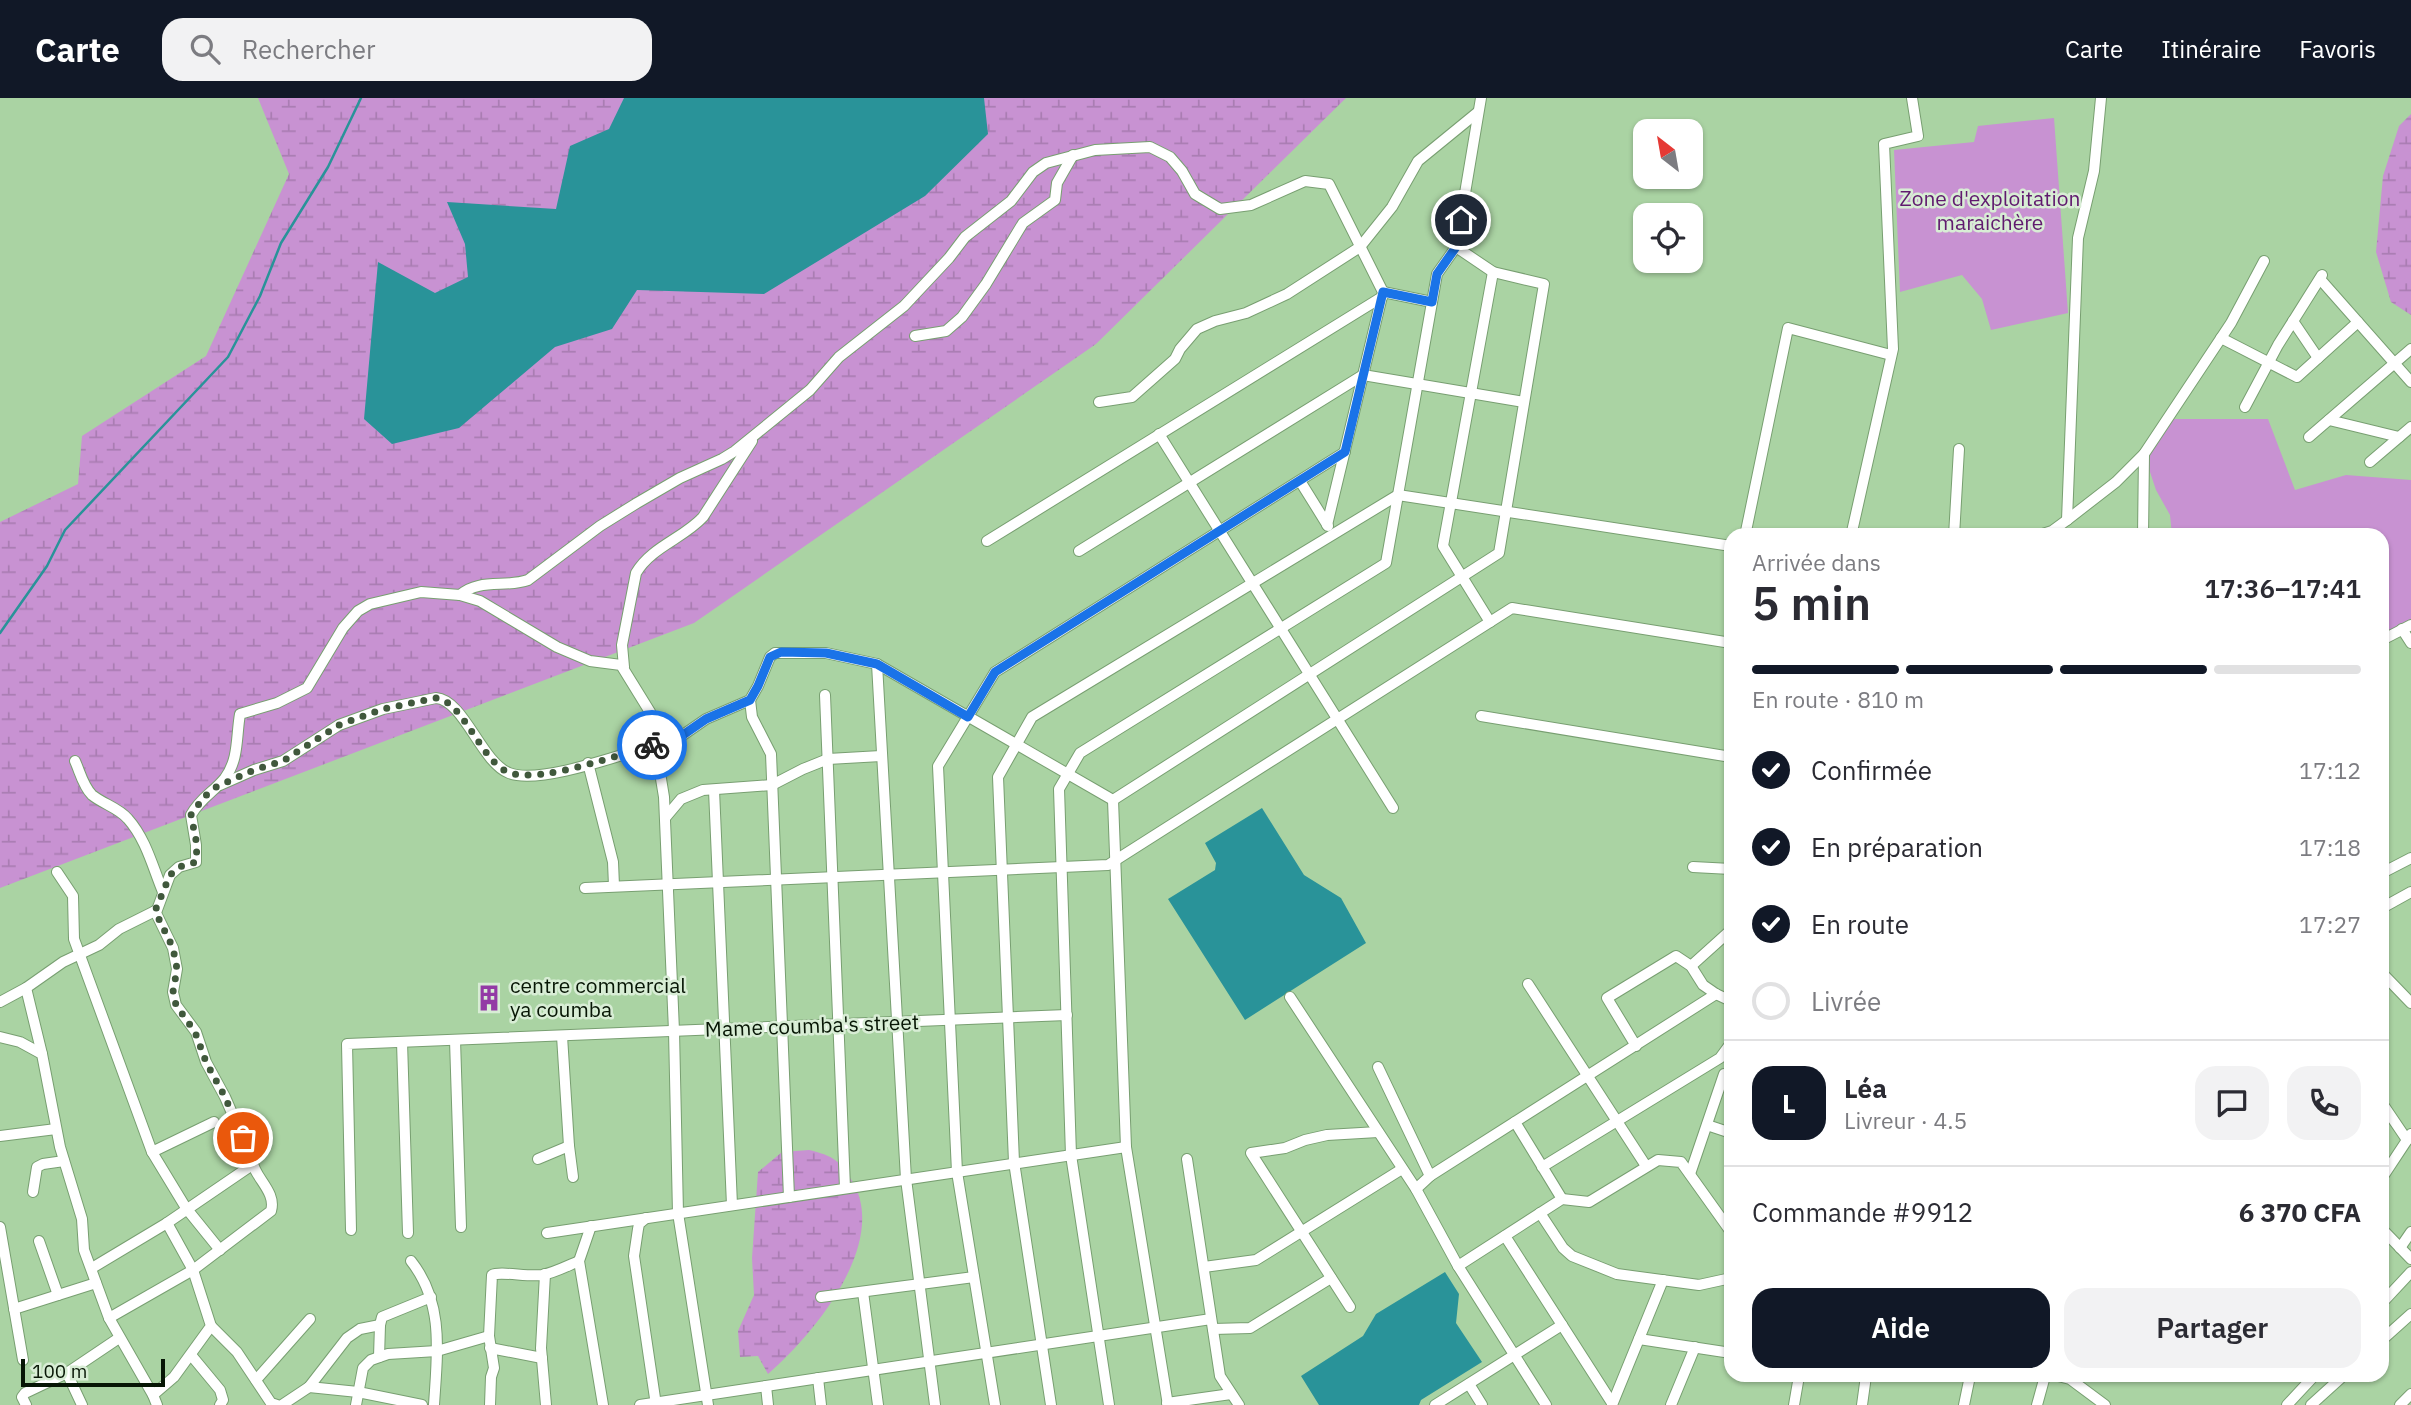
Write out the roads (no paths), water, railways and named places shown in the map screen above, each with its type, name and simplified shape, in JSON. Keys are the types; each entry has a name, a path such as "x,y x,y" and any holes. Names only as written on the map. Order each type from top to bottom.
{"street":[{"path":"1109,1405 1071,1155 1059,789 1080,753 1386,564 1437,274 1456,247 1481,98"},
{"path":"1854,528 1891,355 1884,144 1918,136 1912,98"},
{"path":"2067,520 2078,237 2094,172 2101,98"},
{"path":"1099,402 1132,397 1175,359 1197,329 1246,313 1287,295 1360,247 1392,207 1418,161 1478,112"},
{"path":"460,594 477,585 528,580 600,526 680,478 729,456 810,390 839,357 904,306 965,237 1011,201 1033,172 1046,163 1095,150 1134,146 1156,149 1174,160 1195,194 1220,209 1251,205 1305,181 1329,184 1382,294 1345,452 1330,530"},
{"path":"915,336 946,331 962,317 986,285 1023,223 1055,200 1057,183 1073,155"},
{"path":"1113,800 1500,553 1544,284 1493,272 1456,247"},
{"path":"2056,528 2116,482 2144,454 2221,338 2264,261"},
{"path":"1490,622 1443,546 1493,272"},
{"path":"2245,407 2321,277 2411,383"},
{"path":"987,541 1382,294 1432,302"},
{"path":"2294,321 2318,358"},
{"path":"2221,338 2297,377 2358,322"},
{"path":"1747,528 1788,328 1891,355"},
{"path":"2309,437 2411,349"},
{"path":"1079,551 1363,376 1524,402"},
{"path":"2329,420 2406,433"},
{"path":"2370,462 2406,433"},
{"path":"707,1400 678,1213 665,818 648,707 624,667 622,645 634,582 640,566 703,517 756,434"},
{"path":"1159,434 1394,808"},
{"path":"1954,528 1959,449"},
{"path":"995,1405 957,1172 938,766 995,672 1345,452"},
{"path":"2143,528 2144,454"},
{"path":"1300,481 1330,530"},
{"path":"1051,1405 1014,1162 998,777 1032,717 1253,583 1330,530 1398,495 1724,545"},
{"path":"0,1002 26,988 56,966 99,945 119,929 155,911 168,879 177,868 196,862 197,845 191,815 204,797 226,777 235,758 240,714 277,703 307,688 343,628 358,611 370,604 421,592 460,594 494,608 537,635 582,658 624,667"},
{"path":"585,888 1108,865 1513,608 1724,642"},
{"path":"2389,636 2406,627 2411,643"},
{"path":"789,1197 771,754 752,717 750,700 770,657 775,653 826,653 877,664 1113,800"},
{"path":"877,664 906,1179 935,1405"},
{"path":"825,695 845,1188"},
{"path":"216,787 254,770 283,761 339,725 383,709 436,698 443,699 456,709 472,735 507,773 540,776 656,749 706,719 750,700"},
{"path":"1480,716 1724,756"},
{"path":"665,818 681,799 703,790 772,785 828,759 881,756"},
{"path":"75,761 87,789 131,822 145,846 163,893"},
{"path":"588,763 613,862 614,886"},
{"path":"714,790 732,1205"},
{"path":"1113,800 1126,1147 1167,1404 1231,1394"},
{"path":"2389,869 2411,858"},
{"path":"1693,867 1724,869"},
{"path":"57,872 72,896 72,931 152,1152 186,1208 220,1250"},
{"path":"2389,904 2411,891"},
{"path":"109,1318 193,1269 271,1211 273,1205 271,1196 252,1165 195,1032 176,1005 173,992 177,969 173,948 155,911"},
{"path":"1691,966 1724,936"},
{"path":"1636,1046 1607,999 1676,956 1691,966 1703,985 1724,997"},
{"path":"2389,980 2411,1003"},
{"path":"1528,984 1646,1167"},
{"path":"26,988 64,1161 82,1220 83,1244 109,1318 155,1400 211,1326"},
{"path":"1416,1189 1430,1177 1716,994"},
{"path":"1290,997 1416,1189 1458,1266 1546,1405"},
{"name":"Mame coumba's street","path":"351,1230 347,1044 1067,1015"},
{"path":"562,1036 573,1177"},
{"path":"0,1037 20,1042 42,1054"},
{"path":"455,1040 461,1227"},
{"path":"402,1042 408,1233"},
{"path":"1542,1167 1701,1070 1724,1053"},
{"path":"1378,1067 1430,1177"},
{"path":"1701,1070 1724,1074"},
{"path":"1690,1174 1724,1082"},
{"path":"2389,1112 2409,1137 2389,1167"},
{"path":"152,1152 214,1122"},
{"path":"1515,1122 1562,1199"},
{"path":"1707,1125 1724,1131"},
{"path":"0,1136 57,1129"},
{"path":"1350,1307 1251,1153 1285,1148 1327,1135 1378,1132"},
{"path":"538,1159 569,1146"},
{"path":"547,1233 1126,1147"},
{"path":"1188,1158 1220,1376 1239,1405"},
{"path":"1458,1266 1562,1199 1589,1202 1658,1160 1681,1162 1724,1222"},
{"path":"33,1192 37,1167 64,1161"},
{"path":"92,1268 167,1223 252,1165"},
{"path":"1204,1267 1256,1260 1402,1169"},
{"path":"1540,1213 1563,1248 1572,1256 1617,1274 1699,1285 1724,1280"},
{"path":"647,1218 639,1224 634,1256 656,1404"},
{"path":"167,1223 193,1269 211,1326 237,1352 271,1403 277,1405"},
{"path":"591,1226 579,1261 603,1405"},
{"path":"0,1227 23,1360"},
{"path":"2400,1248 2411,1233"},
{"path":"1505,1236 1612,1404"},
{"path":"2389,1236 2411,1259"},
{"path":"39,1241 58,1295"},
{"path":"411,1261 425,1281 437,1323 434,1405"},
{"path":"490,1405 494,1368 489,1336 492,1275 496,1272 521,1276 545,1274 579,1261"},
{"path":"2389,1296 2411,1272"},
{"path":"545,1274 542,1358 547,1405"},
{"path":"821,1297 974,1277"},
{"path":"639,1405 707,1400 766,1386 1155,1327 1212,1324 1250,1328 1331,1278"},
{"path":"1612,1404 1663,1280"},
{"path":"14,1309 96,1283"},
{"path":"863,1292 878,1405"},
{"path":"379,1357 382,1317 431,1297"},
{"path":"2389,1334 2411,1314"},
{"path":"256,1380 310,1319"},
{"path":"282,1405 309,1387 347,1338 360,1329 380,1325"},
{"path":"1435,1405 1562,1325"},
{"path":"356,1405 363,1368 379,1357 437,1351 489,1336"},
{"path":"26,1405 23,1395 67,1373 119,1338"},
{"path":"1639,1339 1724,1352"},
{"path":"1671,1405 1695,1347"},
{"path":"490,1348 542,1358"},
{"path":"191,1355 220,1390 223,1400 220,1405"},
{"path":"67,1373 82,1405"},
{"path":"818,1378 821,1405"},
{"path":"1794,1405 1798,1382"},
{"path":"1862,1405 1865,1382"},
{"path":"1964,1405 1969,1382"},
{"path":"2037,1405 2043,1382"},
{"path":"2074,1382 2105,1405"},
{"path":"2287,1405 2308,1382"},
{"path":"2311,1405 2336,1382"},
{"path":"1469,1384 1482,1405"},
{"path":"766,1386 768,1405"},
{"path":"309,1387 358,1392 422,1405"},
{"path":"2400,1405 2411,1394"}],"water":[{"path":"624,98 984,98 988,134 925,196 764,294 637,290 612,329 555,347 459,428 392,444 364,419 378,262 435,293 468,277 465,244 447,202 556,209 570,146 609,129"},
{"path":"1262,808 1304,875 1341,898 1366,943 1245,1020 1168,899 1215,870 1216,863 1205,843"},
{"path":"1445,1272 1459,1294 1456,1323 1482,1362 1421,1400 1419,1405 1319,1405 1301,1376 1363,1336 1376,1314"}],"waterway":[{"path":"0,633 47,566 65,530 228,357 260,296 281,243 328,167 361,98"}],"place":[{"name":"centre commercial ya coumba","path":"489,998"}],"park label":[{"name":"Zone d'exploitation maraichère","path":"1990,211"}]}
